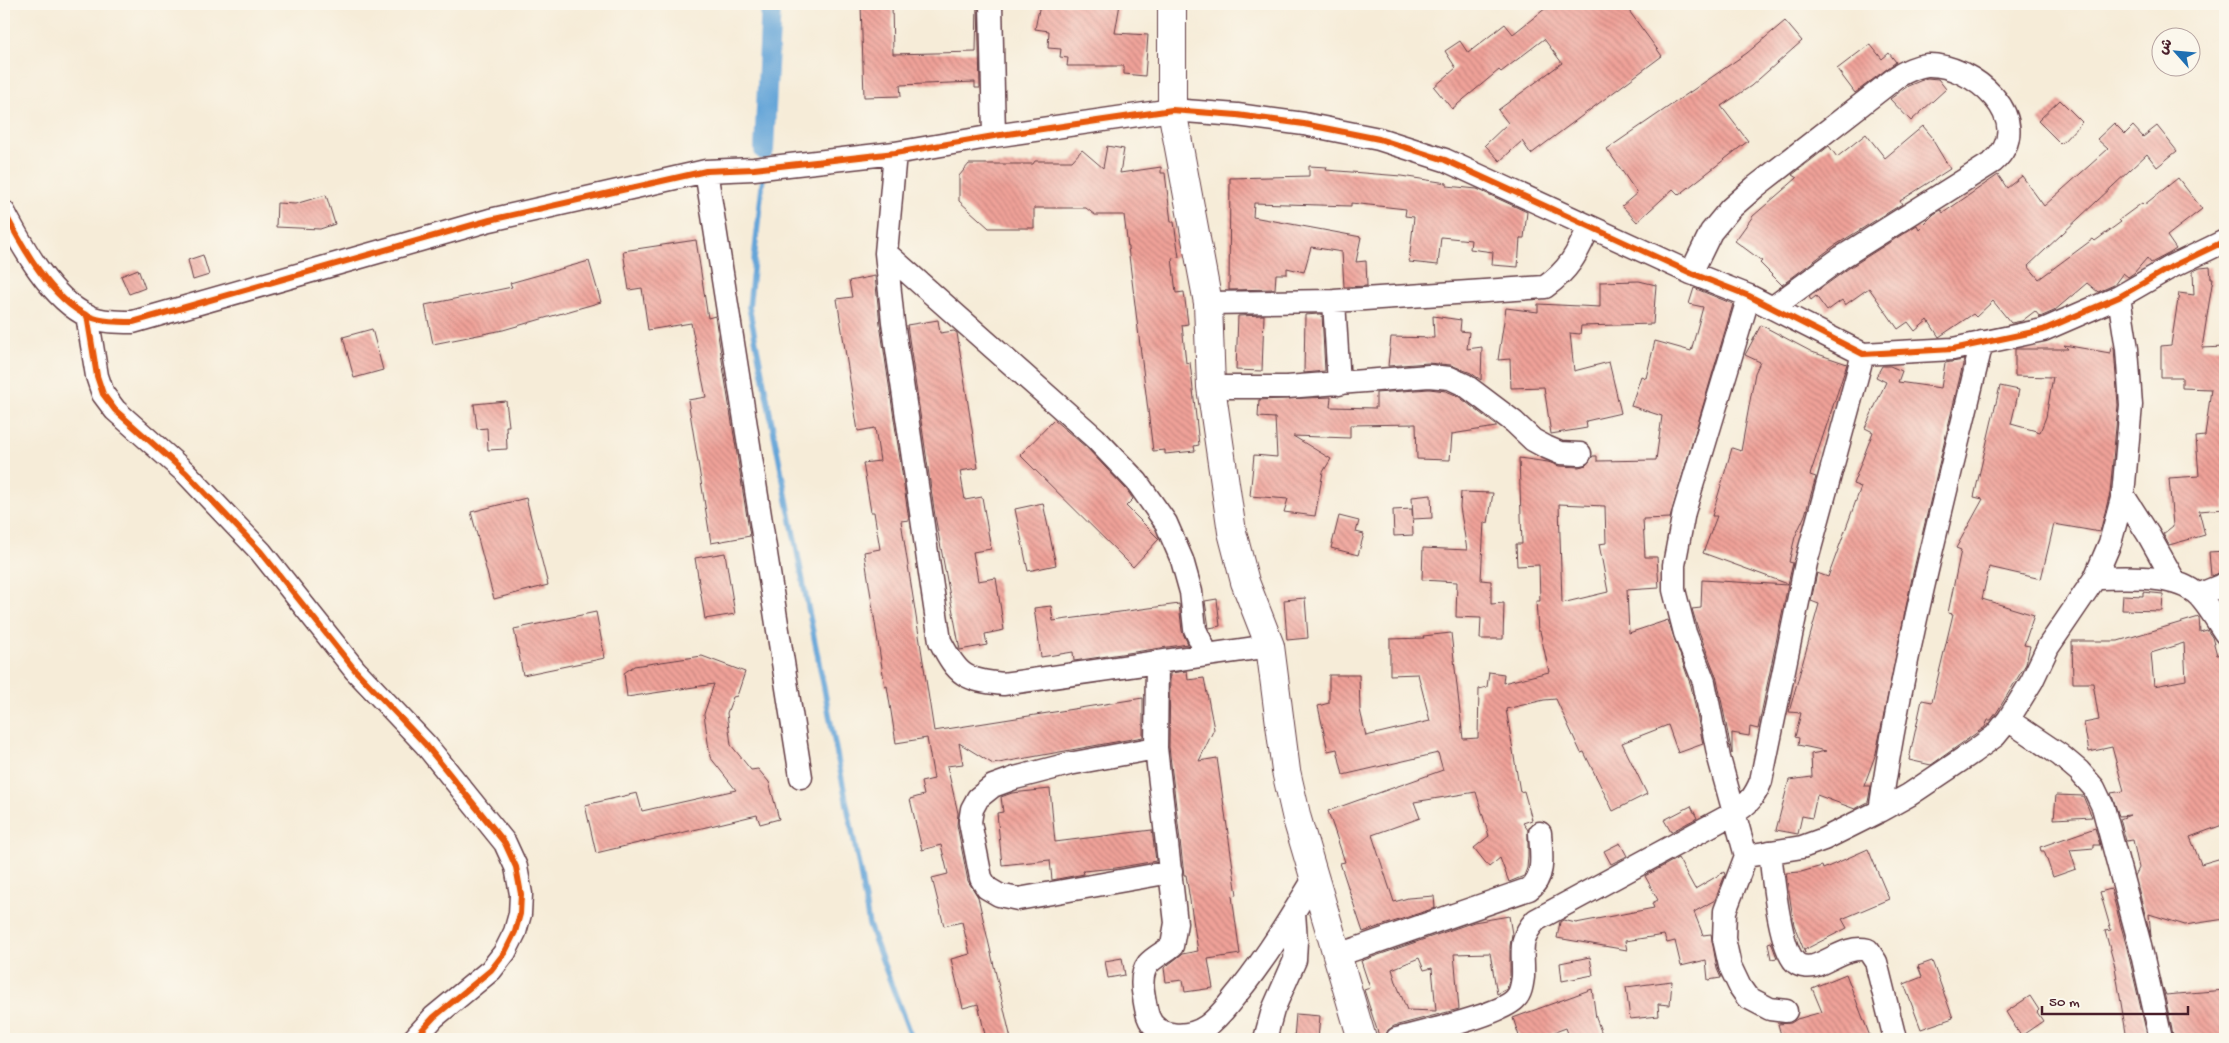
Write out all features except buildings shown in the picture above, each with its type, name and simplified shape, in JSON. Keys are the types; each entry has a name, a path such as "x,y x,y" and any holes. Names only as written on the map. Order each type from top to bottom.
{"main road":[{"path":"1172,4 1172,110 1208,303 1211,387 1232,532 1245,582 1270,646 1286,770 1297,819 1362,1039"}],"street":[{"path":"991,4 994,136"},
{"path":"1691,274 1711,232 1730,209 1898,76 1912,68 1927,65 1947,68 1977,80 1998,100 2006,119 2008,131 2007,145 1993,162 1842,256 1772,308"},
{"path":"4,212 25,249 44,276 62,297 87,316 109,322 147,319 490,220 706,172 754,169 895,153 994,136 1172,110 1237,115 1304,124 1379,139 1445,160 1691,274 1749,296 1863,354 1953,349 2042,330 2119,297 2172,267 2225,241"},
{"path":"895,153 886,253 893,322 940,641 950,660 962,673 976,681 1003,684 1270,646"},
{"path":"706,172 801,777"},
{"path":"1208,303 1334,301 1419,294 1509,291 1545,287 1560,276 1576,256 1589,227"},
{"path":"886,253 1095,438 1137,482 1166,523 1182,560 1191,592 1195,629 1207,655"},
{"path":"1749,296 1684,512 1674,565 1674,590 1685,633 1704,682 1718,758 1746,856 1725,911 1724,939 1730,966 1747,997 1770,1010 1786,1011"},
{"path":"1746,856 1802,847 1824,839 1880,811 1909,795 1973,752 1995,736 2008,720 2032,681 2048,647 2096,578 2110,543 2123,495 2131,405 2127,349 2119,297"},
{"path":"1334,301 1339,384"},
{"path":"87,316 97,376 103,394 115,410 186,473 261,552 355,670 426,745 505,843 516,866 521,894 520,914 515,932 505,952 491,970 434,1017 414,1039"},
{"path":"1880,811 1897,713 1936,535 1982,342"},
{"path":"1397,1039 1509,1005 1516,999 1520,991 1523,976 1521,953 1523,941 1527,930 1536,920 1734,813 1752,799 1762,781 1806,563 1863,354"},
{"path":"1211,387 1287,387 1429,376 1450,378 1465,384 1514,422 1533,440 1560,453 1580,454"},
{"path":"2123,495 2175,582"},
{"path":"2096,578 2139,578 2175,582 2198,594 2225,633"},
{"path":"2198,594 2225,584"},
{"path":"1157,662 1156,748 1176,923 1175,938 1172,946 1147,965 1142,988 1148,1017 1154,1025 1175,1035 1188,1035 1206,1026 1227,1006 1254,972 1314,879"},
{"path":"2008,720 2060,755 2094,788 2103,807 2140,945 2162,1039"},
{"path":"1156,748 1069,764 993,786 978,798 972,810 970,822 981,878 986,888 999,895 1018,899 1171,872"},
{"path":"1338,955 1529,889 1536,884 1540,874 1540,833"},
{"path":"1770,852 1781,928 1792,957 1797,964 1806,967 1813,966 1852,949 1868,950 1876,962 1895,1039"},
{"path":"1265,1039 1273,1010 1294,960 1296,941 1294,912"}],"waterway":[{"path":"764,150 771,4"},
{"path":"763,177 749,307 869,925 912,1039"}],"cycle path":[{"path":"4,212 39,270 62,297 75,308 93,318 133,322 490,220 706,171 754,169 895,153 994,136 1172,110 1237,115 1304,124 1379,139 1445,160 1691,273 1749,296 1863,354 1953,349 2043,330 2119,297 2171,267 2225,241"},
{"path":"87,315 97,376 103,394 115,410 186,473 261,552 355,670 426,745 505,843 516,867 521,894 520,914 515,932 505,952 491,970 434,1017 414,1039"}]}
